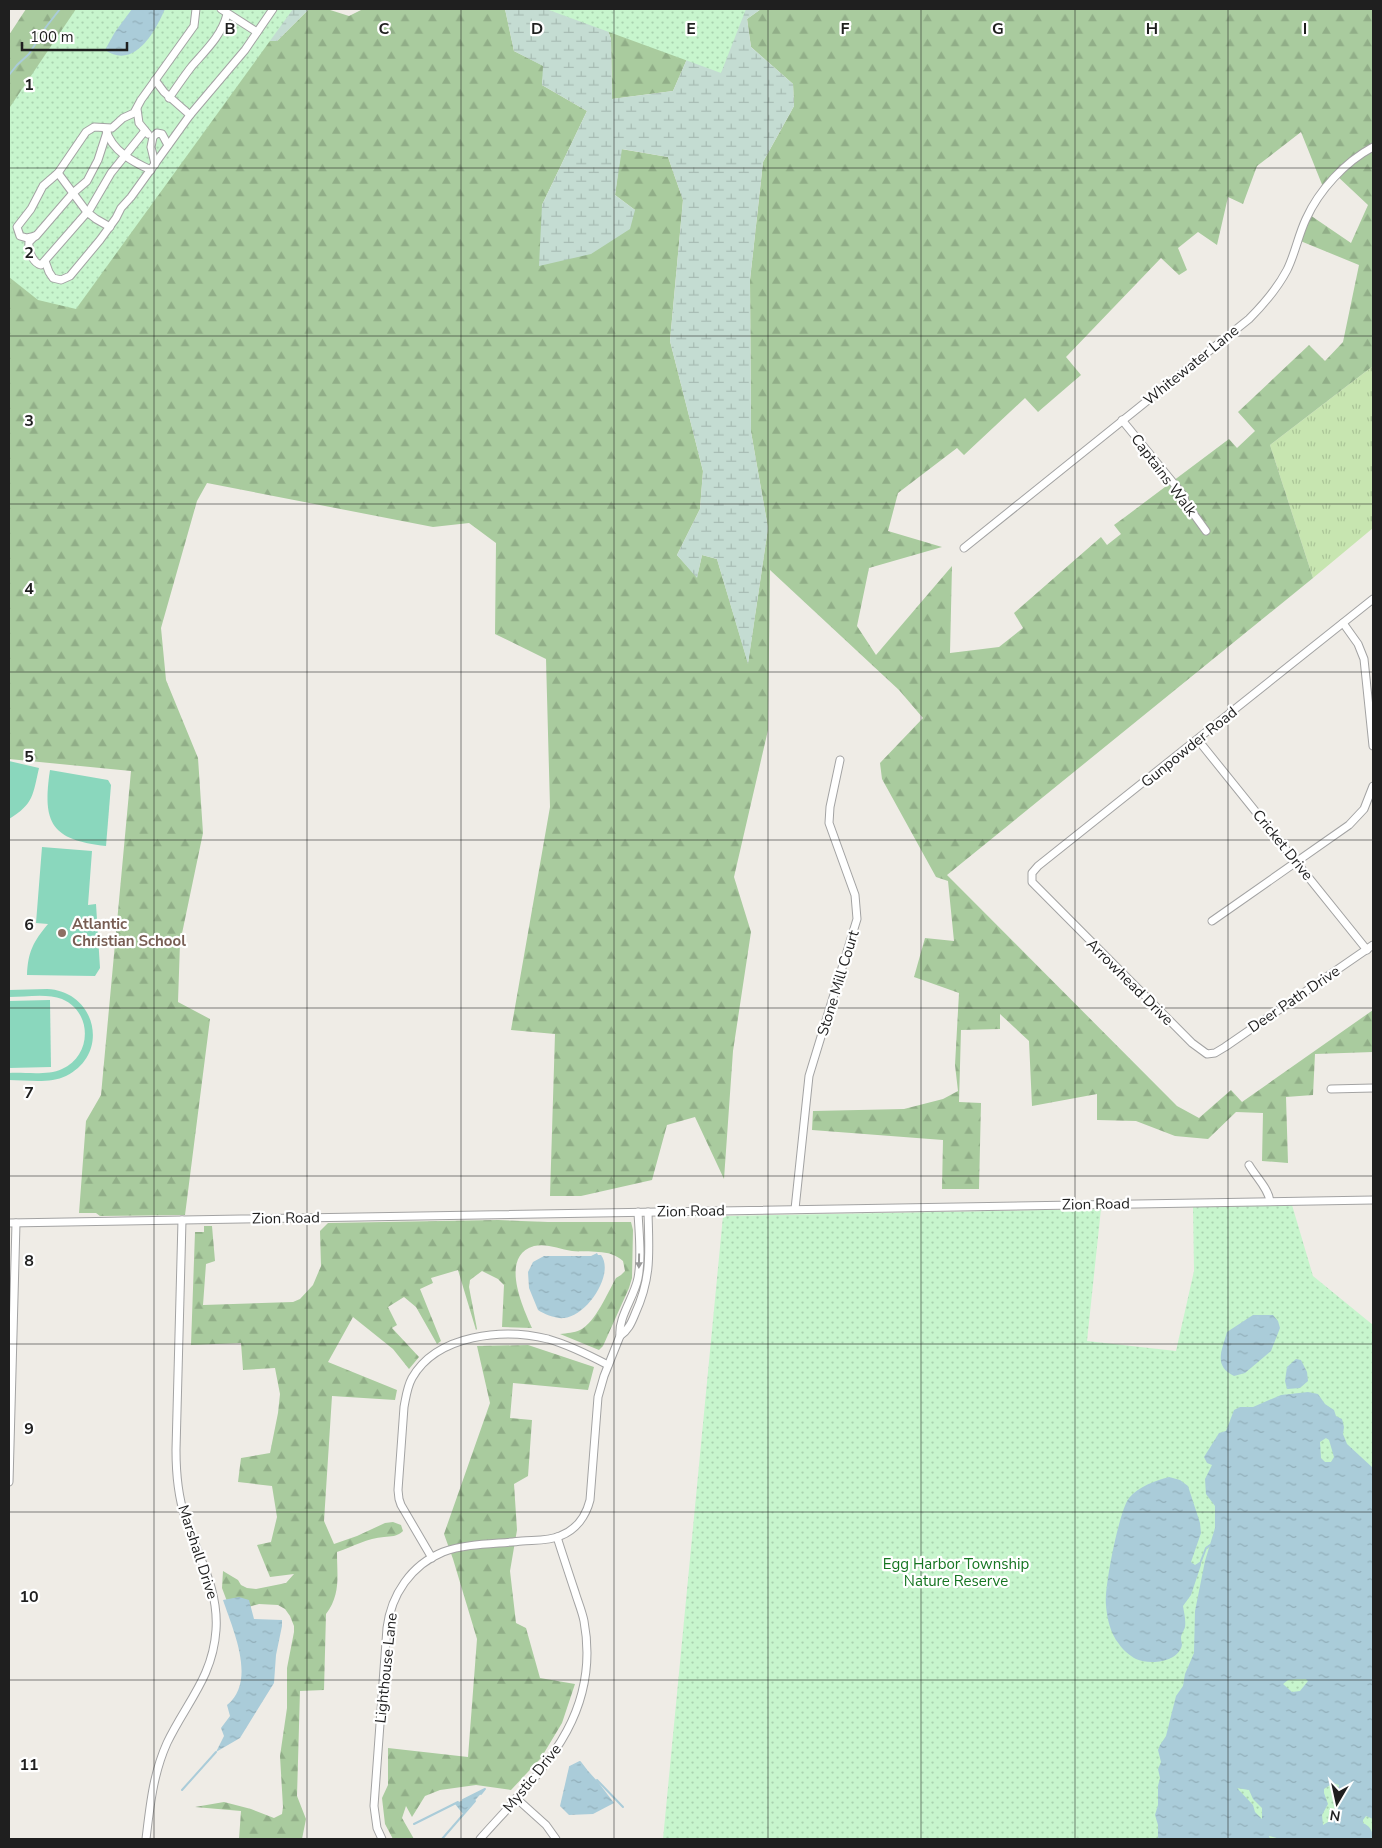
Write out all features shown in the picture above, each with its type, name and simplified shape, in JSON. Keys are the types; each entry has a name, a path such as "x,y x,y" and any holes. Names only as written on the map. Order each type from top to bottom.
{"street":[{"path":"36,236 21,237 17,227 31,209 43,186 58,173 88,130 94,127 106,130 112,128 123,118 134,113 194,26 196,9"},
{"path":"45,261 52,277 65,279 88,254 190,115 246,50 274,9"},
{"path":"169,98 190,68 218,34 225,22 224,11"},
{"path":"224,11 257,32"},
{"path":"155,80 169,98 190,115"},
{"path":"136,109 139,124 144,132 153,137"},
{"path":"106,130 124,155 135,163 153,167"},
{"path":"106,130 98,160 88,179 29,242 29,249 38,264 41,265 45,261 87,212 124,155 144,132"},
{"path":"153,167 151,147 153,137 157,133 162,134 168,145"},
{"name":"Whitewater Lane","path":"964,548 1245,322 1263,304 1286,271 1306,219 1322,193 1346,167 1373,147"},
{"path":"58,173 87,212 110,226"},
{"name":"Captains Walk","path":"1122,420 1184,496 1185,502 1206,531"},
{"name":"Gunpowder Road","path":"1050,901 1032,882 1032,873 1038,866 1373,599"},
{"path":"1343,623 1358,644 1364,659 1373,746"},
{"name":"Cricket Drive","path":"1198,740 1367,950"},
{"name":"Stone Mill Court","path":"795,1209 809,1076 857,919 855,895 830,823 830,807 840,760"},
{"path":"1212,922 1298,863 1358,818 1373,786"},
{"name":"Arrowhead Drive","path":"1050,901 1192,1043 1207,1054 1215,1053"},
{"name":"Deer Path Drive","path":"1215,1053 1373,945"},
{"path":"1331,1089 1373,1088"},
{"path":"1249,1165 1268,1192 1270,1201"},
{"name":"Zion Road","path":"12,1223 1373,1200"},
{"name":"Lighthouse Lane","path":"382,1839 377,1828 374,1806 388,1622 394,1600 413,1572 432,1558 457,1549 557,1537 575,1528 586,1513 589,1503 598,1397 620,1336 619,1327 633,1295 639,1274 638,1212"},
{"name":"Lighthouse Lane","path":"620,1336 628,1330 646,1286 649,1260 648,1212"},
{"name":"Marshall Drive","path":"146,1839 153,1786 160,1759 206,1673 214,1648 216,1630 216,1607 211,1585 186,1520 177,1481 176,1450 182,1220"},
{"path":"9,1482 12,1223"},
{"path":"432,1558 401,1506 398,1490 406,1394 412,1378 424,1363 441,1350 466,1340 509,1335 529,1336 557,1342 608,1365"},
{"name":"Mystic Drive","path":"480,1839 543,1768 568,1732 581,1697 586,1673 587,1644 584,1620 557,1537"},
{"path":"516,1798 546,1825 556,1839"}],"green space":[{"path":"26,9 83,9 9,155 9,35"},
{"path":"76,9 293,9 76,309 38,300 9,277 9,111"},
{"path":"274,9 309,9 277,41 264,41"},
{"path":"309,9 327,9 349,16 363,9 505,9 514,51 544,66 542,85 587,111 542,205 635,210 615,195 621,149 668,157 683,200 670,341 703,471 700,509 677,555 697,577 702,555 717,559 748,663 768,528 751,432 750,280 763,162 794,106 793,84 751,47 747,19 761,9 1373,9 1373,366 1270,445 1313,578 947,875 1177,1106 1199,1118 1231,1090 1242,1102 1373,1010 1373,1052 1315,1054 1313,1095 1286,1097 1288,1163 1262,1161 1263,1113 1236,1112 1208,1139 1175,1136 1136,1121 1097,1120 1097,1094 1032,1106 1029,1041 1000,1014 1000,1029 961,1030 959,1102 981,1103 979,1189 942,1189 943,1140 812,1130 813,1111 904,1109 943,1099 958,1091 955,1065 959,993 914,977 925,938 954,941 948,881 936,877 882,779 880,763 923,718 899,690 770,570 768,730 734,877 751,932 733,1051 724,1179 695,1117 667,1125 652,1180 581,1196 550,1196 555,1034 511,1030 550,807 546,659 495,634 496,543 469,523 433,527 207,483 197,501 161,628 166,680 198,758 203,833 180,943 178,1002 210,1019 185,1215 100,1216 96,1213 79,1213 86,1121 101,1095 131,771 9,759 9,246 265,29 277,41","holes":["1301,132 1323,187 1335,174 1368,205 1351,243 1307,213 1298,240 1359,265 1343,342 1325,361 1309,345 1238,412 1255,431 1237,448 1229,439 1114,525 1121,534 1107,545 1101,537 1014,613 1023,628 999,647 950,653 952,566 876,655 857,626 869,568 942,547 888,531 898,493 957,448 964,455 1025,398 1038,412 1081,375 1066,357 1161,258 1179,275 1187,270 1178,248 1198,232 1217,245 1228,197 1243,204 1257,166"]},
{"path":"505,9 600,9 611,39 612,99 673,91 709,9 761,9 747,19 751,47 793,84 794,106 763,162 750,280 751,432 768,528 748,664 717,559 702,555 697,578 677,555 700,509 703,471 670,341 683,200 668,157 622,149 615,195 635,210 630,229 591,254 539,266 542,205 587,111 542,85 543,66 514,51"},
{"path":"546,9 746,9 721,73"},
{"path":"600,9 709,9 673,91 612,99 611,39"},
{"path":"1373,366 1373,528 1313,578 1270,445"},
{"path":"9,761 39,768 31,798 17,814 9,819"},
{"path":"50,770 108,780 111,785 106,846 73,839 54,826 48,803"},
{"path":"42,847 92,851 88,905 96,904 100,968 95,976 27,975 32,948 48,924 36,923"},
{"path":"47,989 64,992 77,1000 86,1012 92,1025 93,1039 89,1053 80,1066 66,1076 45,1081 9,1080 9,1073 43,1073 62,1069 72,1063 83,1045 84,1023 72,1005 62,999 50,996 9,997 9,990"},
{"path":"50,1000 51,1067 9,1068 9,1001"},
{"name":"Egg Harbor Township Nature Reserve","path":"1292,1205 1313,1276 1373,1325 1373,1839 663,1839 723,1216 1101,1209 1087,1341 1176,1351 1194,1271 1193,1207"},
{"path":"498,1220 631,1222 633,1230 632,1278 629,1288 603,1346 599,1350 560,1334 575,1332 586,1326 596,1314 616,1278 625,1271 623,1261 612,1254 599,1252 572,1251 544,1245 534,1246 523,1252 518,1260 516,1283 519,1296 532,1328 502,1327 504,1285 498,1279 482,1271 470,1280 469,1287 476,1330 458,1270 431,1278 433,1283 420,1289 441,1341 437,1344 416,1307 404,1297 388,1307 397,1325 392,1328 419,1357 409,1369 393,1349 353,1317 328,1362 397,1390 395,1400 332,1396 324,1521 334,1544 385,1523 393,1522 401,1525 403,1531 396,1535 372,1539 337,1552 336,1592 331,1607 326,1614 324,1690 300,1691 297,1796 306,1819 302,1839 239,1839 241,1811 195,1807 224,1802 251,1809 274,1818 282,1814 280,1756 287,1708 287,1668 294,1626 285,1609 278,1605 259,1604 231,1612 222,1588 223,1571 238,1580 241,1585 256,1589 286,1583 294,1574 270,1577 257,1545 271,1542 277,1517 272,1486 238,1482 241,1458 270,1453 280,1394 275,1368 243,1370 241,1343 191,1345 195,1232 204,1232 204,1226 212,1226 215,1261 206,1264 203,1305 293,1302 300,1299 313,1285 321,1266 320,1231 328,1223"},
{"path":"528,1345 594,1367 588,1390 513,1383 510,1418 532,1420 528,1476 514,1484 517,1530 510,1571 516,1623 526,1628 540,1678 575,1684 562,1723 541,1758 511,1790 476,1785 440,1790 425,1796 412,1817 406,1806 402,1818 414,1839 393,1839 385,1824 382,1798 388,1785 388,1748 468,1757 477,1639 444,1534 490,1403 477,1346"}],"water":[{"path":"132,9 165,9 149,37 134,52 125,55 115,55 105,50 115,32"},
{"path":"597,1253 601,1255 604,1263 604,1273 602,1283 590,1302 573,1315 564,1318 550,1316 538,1310 529,1288 528,1272 533,1262 544,1256 591,1256"},
{"path":"1253,1315 1273,1315 1278,1321 1280,1328 1271,1351 1245,1373 1234,1376 1223,1367 1221,1351 1227,1332"},
{"path":"1296,1359 1301,1360 1307,1372 1308,1381 1300,1388 1287,1389 1285,1381 1287,1367"},
{"path":"1308,1392 1318,1394 1325,1404 1334,1410 1336,1416 1342,1419 1343,1434 1347,1444 1373,1468 1373,1819 1366,1816 1363,1823 1371,1829 1373,1839 1281,1839 1269,1836 1270,1839 1158,1839 1158,1825 1155,1815 1158,1805 1160,1778 1158,1769 1161,1762 1158,1750 1166,1736 1176,1696 1183,1686 1185,1674 1194,1653 1195,1611 1205,1561 1215,1528 1215,1506 1206,1494 1205,1479 1212,1465 1207,1463 1204,1457 1219,1433 1226,1431 1234,1410 1240,1407 1253,1407 1281,1395","holes":["1326,1438 1329,1440 1334,1457 1331,1462 1325,1462 1321,1458 1320,1442","1306,1679 1308,1681 1300,1691 1292,1692 1283,1684 1288,1680","1333,1783 1339,1785 1339,1801 1328,1822 1323,1825 1322,1815 1328,1804 1324,1789","1237,1788 1249,1790 1253,1799 1262,1808 1262,1819 1255,1812 1253,1805"]},
{"path":"1169,1477 1180,1480 1188,1486 1200,1523 1201,1533 1191,1562 1195,1565 1201,1561 1201,1565 1191,1595 1183,1606 1185,1628 1181,1637 1182,1645 1179,1651 1169,1659 1148,1662 1136,1659 1129,1654 1120,1646 1113,1635 1106,1610 1107,1583 1117,1533 1129,1498 1142,1487"},
{"path":"239,1597 249,1600 254,1619 282,1620 276,1655 274,1683 240,1738 216,1752 224,1736 221,1728 230,1716 227,1705 236,1695 242,1669 237,1640 223,1600"},
{"path":"580,1762 614,1803 593,1814 569,1815 560,1806 569,1767"},
{"path":"485,1789 463,1814 455,1804"}],"waterway":[{"path":"9,75 29,54 60,9"},
{"path":"1201,1561 1206,1548 1210,1545"},
{"path":"182,1790 216,1752"},
{"path":"570,1767 580,1762 586,1770"},
{"path":"597,1780 623,1807"},
{"path":"463,1800 485,1789 481,1794"},
{"path":"442,1839 475,1801"},
{"path":"414,1824 458,1802"}],"place":[{"name":"Atlantic Christian School","path":"62,933"}]}
